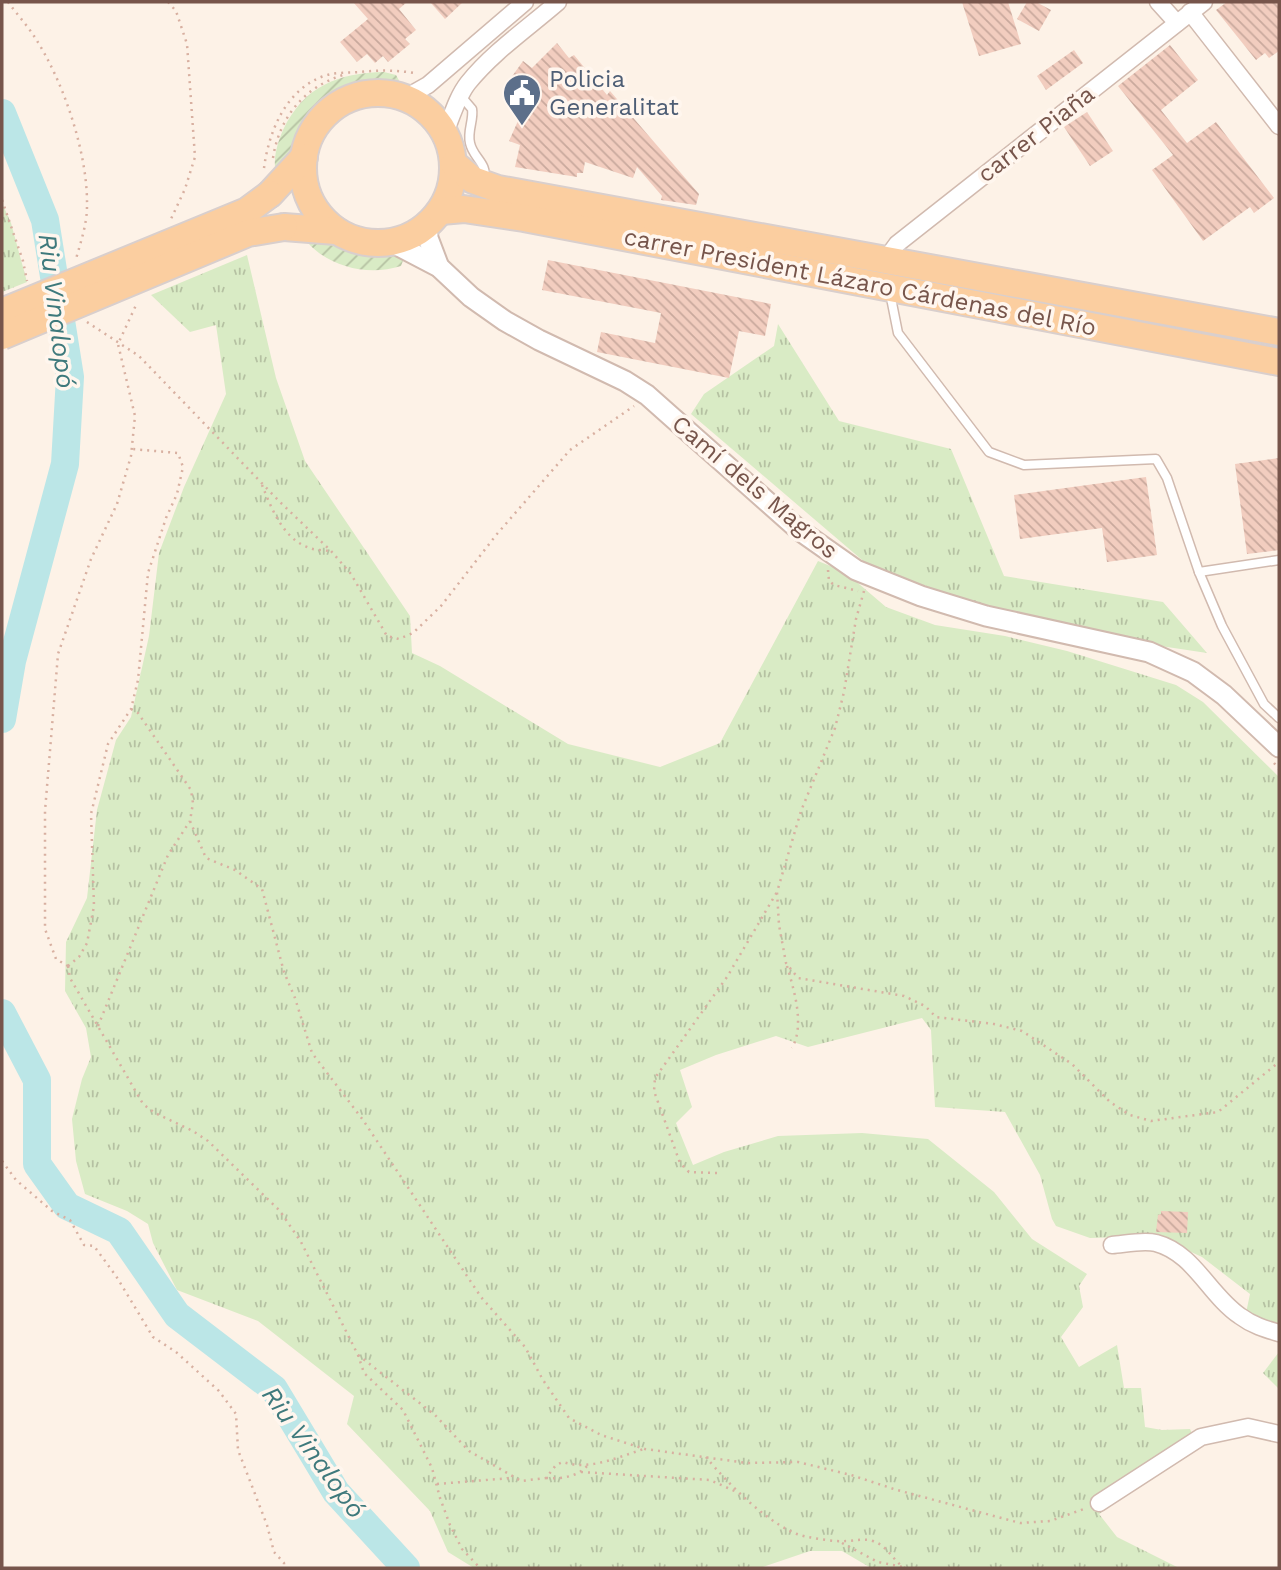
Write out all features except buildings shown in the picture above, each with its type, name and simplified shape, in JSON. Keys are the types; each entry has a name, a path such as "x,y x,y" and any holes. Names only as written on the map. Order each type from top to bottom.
{"main road":[{"path":"2,336 248,233 284,227 336,231 362,242 404,239 434,218 451,188 454,164 445,133 424,108 405,98 377,93 359,95 343,101 329,111 317,125 308,140 304,157 307,193 318,214 336,231"},
{"path":"2,312 247,211 267,184 304,157"},
{"name":"carrer President Lázaro Cárdenas del Río","path":"454,164 472,180 483,185 1279,332"},
{"name":"carrer President Lázaro Cárdenas del Río","path":"434,218 464,209 493,213 1279,362"}],"street":[{"path":"405,98 428,85 525,2"},
{"path":"445,133 467,84 486,63 558,2"},
{"path":"1158,2 1177,23"},
{"name":"carrer Piaña","path":"886,260 897,244 1204,2"},
{"path":"1191,12 1279,125"},
{"name":"Camí dels Magros","path":"434,218 428,239 439,267"},
{"name":"Camí dels Magros","path":"391,242 439,267 471,296 505,321 648,395 799,530 856,570 921,596 986,617 1149,652 1194,672 1224,695 1279,747"},
{"path":"1112,1245 1154,1242 1181,1254 1238,1315 1258,1327 1279,1333"},
{"path":"1099,1503 1201,1437 1248,1427 1279,1434"}],"lane":[{"path":"460,95 472,109 469,142 485,166 483,185"},
{"path":"889,287 898,333 989,452 1024,465 1156,459 1167,478 1199,572 1222,626 1264,704 1279,718"},
{"path":"1199,572 1279,560"}],"path":[{"path":"8,2 35,37 52,70 81,144 87,203 84,232 75,262"},
{"path":"168,2 176,11 187,44 195,157 185,189 170,222"},
{"path":"267,184 268,146 274,128 293,97 330,74 385,70 416,74"},
{"path":"272,168 278,136 291,111 311,90 350,73"},
{"path":"2,200 23,261 27,282"},
{"path":"68,966 56,959 44,929 45,811 58,654 91,559 117,504 132,449 135,416 118,344 140,296"},
{"path":"82,318 139,356 331,551 351,574 387,636 399,639 413,633 441,606 497,534 570,450 648,395"},
{"path":"68,966 79,957 87,943 94,906 91,814 108,744 131,709 138,680 149,573 166,518 177,494 183,467 178,453 132,449"},
{"path":"261,481 272,510 288,534 307,548 331,551"},
{"path":"717,1173 689,1172 680,1163 654,1091 655,1078 727,977 777,892 801,811 835,728 856,620 868,575"},
{"path":"98,1027 168,855 190,821 193,803 191,790 138,713 131,709"},
{"path":"190,821 206,858 235,870 262,889 284,972 312,1053 363,1120 481,1297 525,1347 569,1418 601,1435 645,1449 747,1462 798,1462 1020,1523 1050,1521 1099,1503"},
{"path":"777,892 779,925 797,1017 798,1038 792,1048"},
{"path":"786,963 798,978 904,996 925,1006 936,1017 1022,1031 1072,1064 1110,1102 1130,1115 1151,1121 1218,1112 1279,1062"},
{"path":"68,966 70,978 143,1104 208,1141 280,1211 301,1242 358,1355 364,1373 403,1410 432,1468 450,1525 462,1549 480,1568"},
{"path":"2,1161 16,1180 46,1206 70,1220 84,1245 94,1246 116,1276 153,1337 176,1352 219,1391 236,1414 238,1450 267,1525 274,1552 284,1563 284,1568"},
{"path":"358,1355 435,1415 469,1451 521,1481 558,1479 581,1472 709,1480 744,1495"},
{"path":"546,1478 556,1465 563,1462 574,1466 588,1465 645,1449"},
{"path":"706,1457 723,1478 777,1524 803,1537 874,1542 888,1549 895,1562 905,1568"},
{"path":"581,1472 588,1465"},
{"path":"437,1484 513,1478"},
{"path":"840,1541 878,1562 905,1568"}],"green space":[{"path":"384,72 396,75 401,84 374,84 338,93 314,115 279,167 275,167 275,157 283,130 291,115 312,93 337,79"},
{"path":"2,203 11,223 27,282 2,292"},
{"path":"308,239 358,253 404,258 401,266 389,269 351,268 317,252 308,243"},
{"path":"247,255 276,378 305,461 410,616 412,653 440,666 568,744 660,767 720,743 818,561 845,572 886,607 935,625 1005,636 1067,651 1176,685 1203,702 1279,777 1279,1336 1246,1313 1250,1294 1202,1257 1156,1236 1090,1238 1056,1226 1040,1175 1005,1112 935,1107 931,1030 922,1018 808,1047 776,1036 716,1055 680,1070 692,1107 676,1123 693,1165 724,1152 778,1136 862,1133 928,1139 994,1192 1032,1239 1087,1274 1079,1286 1083,1307 1061,1337 1079,1367 1117,1345 1124,1388 1141,1388 1145,1427 1162,1430 1190,1429 1199,1449 1170,1464 1099,1514 1117,1537 1179,1568 871,1568 842,1551 810,1551 760,1568 474,1568 448,1552 430,1511 347,1424 354,1396 258,1321 177,1290 153,1243 148,1224 127,1211 85,1194 76,1161 72,1119 82,1079 91,1057 86,1028 65,991 66,942 87,898 97,810 116,740 131,717 149,636 159,553 184,487 226,394 216,325 190,332 151,295"},
{"path":"778,324 839,421 951,449 1004,576 1163,602 1207,653 1041,628 868,565 691,414 704,394 774,346"},
{"path":"1279,1352 1279,1389 1263,1373"}],"waterway":[{"name":"Riu Vinalopó","path":"2,113 45,220 70,377 65,464 12,661 2,719"},
{"name":"Riu Vinalopó","path":"2,1013 37,1080 37,1164 67,1206 119,1231 177,1315 274,1389 336,1492 406,1568"}],"place":[{"name":"Policia Generalitat","path":"522,127"}]}
